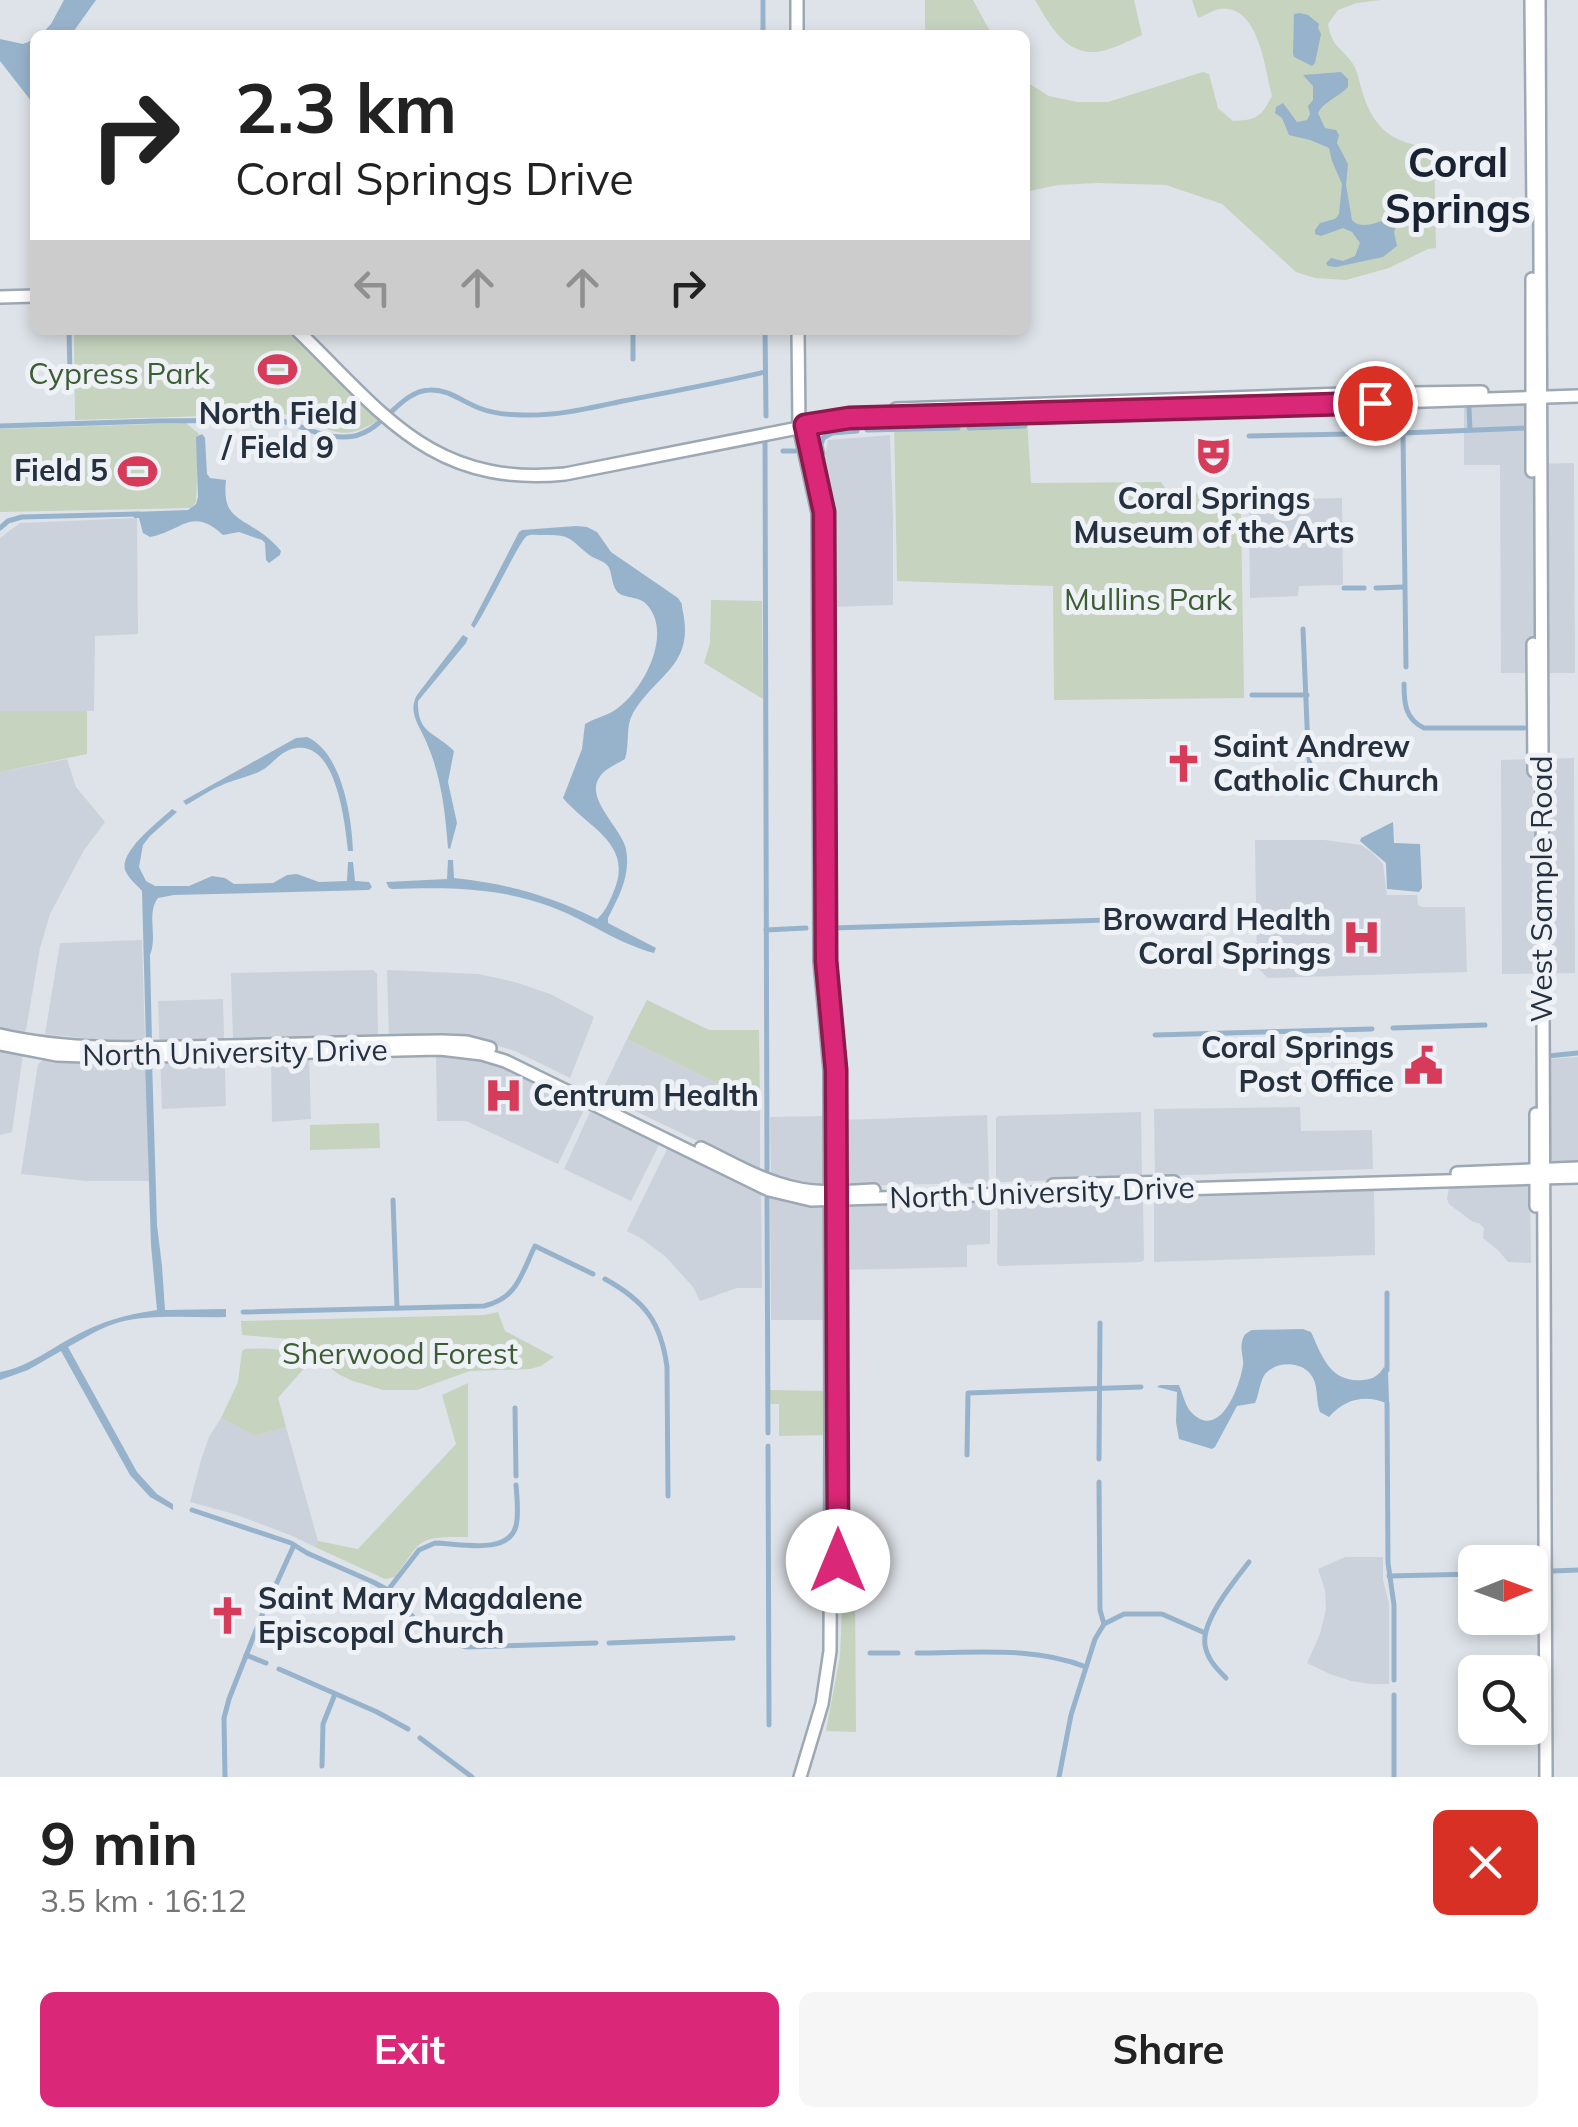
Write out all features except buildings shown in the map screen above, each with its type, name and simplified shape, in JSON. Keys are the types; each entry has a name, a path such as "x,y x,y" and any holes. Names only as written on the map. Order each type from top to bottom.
{"main road":[{"path":"800,0 800,30"},
{"name":"West Sample Road","path":"1531,0 1537,394 1533,551 1541,593 1536,1051 1544,1382 1542,1777"},
{"name":"West Sample Road","path":"1539,0 1535,836 1542,892 1543,1081 1537,1291 1542,1777"},
{"path":"0,293 30,292"},
{"path":"303,335 388,415 422,437 465,459 528,470 564,468 802,422 849,418 1578,393"},
{"path":"311,335 388,415"},
{"path":"801,335 802,422 824,512 826,961 835,1048 832,1624 827,1679 803,1777"},
{"name":"North University Drive","path":"0,1035 114,1053 157,1048 384,1046 498,1055 518,1060 786,1186 833,1195 975,1195 1012,1186 1440,1178 1540,1174 1578,1168"},
{"name":"North University Drive","path":"0,1044 86,1056 111,1052 366,1051 406,1042 466,1042 716,1164 786,1196 803,1199 992,1190 1242,1188 1288,1178 1440,1178"},
{"path":"1536,1051 1543,1081"},
{"path":"716,1164 733,1163"},
{"name":"North University Drive","path":"1540,1174 1578,1178"},
{"path":"803,1777 828,1705 836,1652 833,1195"},
{"path":"831,1593 838,1606"}],"shaded area":[{"path":"1528,402 1528,464 1574,463 1575,673 1501,673 1500,465 1464,465 1464,404"},
{"path":"890,435 893,605 828,607 828,537 822,474 828,440"},
{"path":"1342,498 1343,585 1299,586 1298,596 1250,598 1249,500"},
{"path":"137,518 138,634 95,636 94,711 0,711 0,538 20,523"},
{"path":"1574,758 1575,973 1502,974 1501,760"},
{"path":"67,759 76,787 105,822 84,850 50,914 26,1030 21,1035 0,1030 0,772"},
{"name":"Broward Health Coral Springs","path":"1255,840 1325,840 1361,845 1383,864 1387,895 1417,895 1422,907 1465,907 1467,972 1268,978 1257,967"},
{"path":"142,940 145,1040 45,1034 60,943"},
{"path":"373,970 377,974 378,1037 233,1040 231,973"},
{"path":"387,970 479,974 515,982 550,994 594,1017 570,1078 515,1051 468,1037 389,1038"},
{"path":"223,999 226,1106 162,1109 158,1001"},
{"path":"627,1039 760,1104 760,1171 604,1096 602,1091"},
{"path":"0,1049 23,1054 12,1132 0,1135"},
{"path":"436,1053 488,1058 586,1106 558,1164 466,1121 437,1121"},
{"path":"1578,1057 1578,1165 1549,1165 1547,1059"},
{"path":"45,1058 146,1062 149,1181 87,1181 21,1174 38,1064"},
{"path":"309,1058 311,1119 272,1122 271,1059"},
{"path":"1300,1107 1301,1131 1372,1130 1373,1169 1155,1174 1154,1109"},
{"path":"591,1110 660,1143 631,1201 564,1169"},
{"path":"1141,1112 1142,1178 996,1180 998,1116"},
{"path":"987,1115 987,1183 841,1186 841,1120"},
{"path":"824,1116 823,1181 818,1186 771,1175 770,1117"},
{"path":"667,1149 761,1191 762,1288 737,1288 700,1301 693,1287 665,1256 627,1231"},
{"path":"1530,1185 1531,1263 1508,1262 1483,1238 1484,1228 1447,1199 1449,1187"},
{"path":"1374,1188 1375,1255 1154,1262 1154,1194"},
{"path":"1140,1194 1144,1260 1141,1262 999,1266 997,1263 998,1199"},
{"path":"770,1195 825,1205 827,1320 771,1320"},
{"path":"990,1201 990,1244 967,1245 967,1267 842,1270 841,1209 847,1203"},
{"path":"221,1418 255,1436 286,1427 318,1541 315,1547 234,1514 190,1502 209,1437"},
{"path":"1345,1557 1383,1557 1389,1604 1389,1684 1351,1681 1307,1663 1326,1609 1318,1569"}],"green space":[{"path":"925,0 973,0 989,30 925,30"},
{"path":"1035,0 1134,0 1142,35 1107,50 1074,48 1058,35"},
{"path":"1192,0 1381,0 1338,10 1328,24 1335,42 1355,67 1368,107 1381,127 1398,139 1434,148 1436,248 1389,268 1346,280 1315,278 1296,272 1222,204 1166,185 1097,183 1030,191 1030,84 1049,96 1077,102 1108,102 1203,72 1209,74 1218,108 1233,121 1261,113 1272,96 1252,27 1233,10 1217,10 1198,18"},
{"name":"Cypress Park","path":"74,335 295,335 380,419 345,433 282,414 75,420"},
{"name":"Mullins Park","path":"894,419 1027,419 1031,483 1161,482 1165,488 1195,492 1241,514 1244,698 1054,700 1053,586 897,581"},
{"path":"186,423 199,434 196,502 191,508 0,512 0,429"},
{"path":"711,600 762,601 763,699 704,663 710,643"},
{"path":"0,711 87,711 87,754 0,772"},
{"path":"647,1000 709,1030 759,1030 760,1104 627,1039"},
{"path":"379,1123 380,1148 310,1150 310,1125"},
{"name":"Sherwood Forest","path":"498,1312 505,1331 554,1357 530,1369 470,1371 417,1390 383,1390 353,1381 289,1339 242,1335 241,1321 484,1315"},
{"name":"Sherwood Forest","path":"245,1349 286,1352 308,1364 278,1398 286,1427 255,1436 221,1418 238,1382"},
{"name":"Sherwood Forest","path":"468,1383 468,1537 423,1542 395,1577 385,1579 315,1547 318,1541 358,1549 456,1444 442,1395"},
{"path":"770,1390 825,1391 826,1435 779,1436 779,1404 770,1404"},
{"path":"843,1584 855,1586 856,1732 826,1731 840,1656"}],"water":[{"path":"64,0 96,0 75,30 46,30"},
{"path":"1300,13 1319,24 1321,34 1312,66 1293,53 1294,14"},
{"path":"0,39 23,44 30,41 30,100 0,61"},
{"path":"1341,72 1348,79 1348,87 1318,113 1325,128 1336,130 1339,135 1337,143 1348,164 1346,185 1352,220 1366,225 1394,219 1397,246 1383,257 1336,267 1326,263 1331,258 1343,261 1355,256 1360,243 1343,228 1321,236 1315,234 1320,223 1339,214 1342,184 1329,148 1289,135 1282,118 1275,113 1283,103 1297,122 1307,120 1313,86 1303,75"},
{"path":"202,434 207,474 226,480 229,509 281,551 269,563 265,543 239,532 223,535 195,521 150,537 143,533 139,518 134,518 133,512 188,510 196,504 196,437"},
{"path":"576,526 597,532 611,552 682,604 685,630 678,657 633,713 625,759 604,772 596,786 600,804 623,841 627,859 623,885 608,923 656,948 654,953 534,901 474,890 392,889 386,882 447,879 448,860 453,860 454,878 528,892 597,919 608,904 618,876 614,850 563,798 582,749 585,724 619,707 645,674 656,646 655,618 645,603 617,591 604,562 564,537 532,535 523,540 474,628 471,625 519,532"},
{"path":"463,635 468,638 466,643 418,701 424,727 454,751 448,782 457,823 450,849 439,779 413,707 417,695"},
{"path":"307,737 329,756 337,771 347,804 353,851 348,851 341,805 330,771 311,750 287,751 259,772 216,788 186,805 183,801 296,738"},
{"path":"172,809 177,812 143,845 139,867 146,881 155,886 189,886 212,876 234,884 273,883 297,874 319,882 347,881 348,862 353,862 355,881 369,882 372,887 158,898 153,911 150,955 152,1044 146,1044 142,891 127,875 125,864 133,847"},
{"path":"1393,822 1394,843 1420,844 1419,892 1387,889 1386,863 1360,841"},
{"path":"145,1060 152,1060 157,1225 165,1310 226,1309 226,1317 159,1317 120,1322 68,1347 137,1472 157,1494 173,1504 173,1510 150,1497 130,1475 61,1351 0,1380 0,1372 28,1362 94,1327 157,1310"},
{"path":"1252,1330 1311,1332 1329,1366 1342,1377 1370,1379 1384,1367 1388,1371 1389,1401 1355,1400 1329,1417 1320,1412 1310,1374 1299,1366 1285,1364 1266,1373 1255,1403 1237,1406 1215,1447 1179,1439 1177,1392 1157,1387 1179,1385 1192,1413 1202,1420 1211,1420 1227,1407 1238,1385 1245,1335"}],"waterway":[{"path":"763,0 763,30"},
{"path":"69,335 70,376"},
{"path":"633,335 633,359"},
{"path":"765,335 766,416"},
{"path":"0,426 279,420 345,437 369,430 408,398 430,390 490,412 537,415 586,409 765,372"},
{"path":"1469,408 1470,430"},
{"path":"969,428 1025,426"},
{"path":"867,430 958,428"},
{"path":"1406,667 1403,433 1527,428"},
{"path":"823,453 823,438 832,433 857,431"},
{"path":"1249,436 1403,433"},
{"path":"765,440 767,1171"},
{"path":"783,451 795,451"},
{"path":"0,528 22,517 139,514"},
{"path":"1376,588 1404,587"},
{"path":"1344,588 1364,588"},
{"path":"1303,629 1312,782"},
{"path":"1404,684 1407,710 1424,728 1524,728"},
{"path":"1252,695 1307,695"},
{"path":"832,928 1142,919"},
{"path":"766,930 806,928"},
{"path":"1393,1028 1485,1025"},
{"path":"1155,1035 1372,1029"},
{"path":"1548,1056 1578,1053"},
{"path":"767,1198 768,1433"},
{"path":"393,1200 397,1308"},
{"path":"243,1312 484,1306 511,1291 535,1246 593,1274"},
{"path":"605,1279 641,1305 660,1337 667,1367 668,1496"},
{"path":"1387,1293 1387,1370"},
{"path":"1099,1459 1100,1323"},
{"path":"967,1455 968,1393 1141,1387"},
{"path":"1387,1403 1388,1563 1394,1605 1394,1680"},
{"path":"515,1408 516,1476"},
{"path":"768,1446 769,1725"},
{"path":"1099,1482 1100,1610 1104,1624"},
{"path":"388,1590 419,1550 435,1543 493,1545 511,1535 516,1526 516,1485"},
{"path":"192,1510 291,1543 373,1582 388,1590 439,1640 467,1647 596,1643"},
{"path":"274,1589 294,1545"},
{"path":"1226,1678 1208,1655 1205,1635 1220,1601 1249,1562"},
{"path":"1552,1571 1578,1570"},
{"path":"1389,1576 1458,1574"},
{"path":"225,1777 224,1718 264,1610"},
{"path":"1059,1777 1071,1715 1095,1639 1104,1624 1124,1614 1162,1614 1205,1633"},
{"path":"609,1643 733,1638"},
{"path":"870,1653 898,1653"},
{"path":"917,1653 1024,1653 1086,1667"},
{"path":"246,1655 266,1663"},
{"path":"279,1669 408,1729"},
{"path":"322,1766 323,1724 335,1694"},
{"path":"1394,1695 1394,1777"},
{"path":"420,1738 472,1777"}],"place":[{"name":"North Field / Field 9","path":"278,370"},
{"name":"Coral Springs Museum of the Arts","path":"1214,455"},
{"name":"Field 5","path":"138,471"},
{"name":"Saint Andrew Catholic Church","path":"1183,764"},
{"name":"Broward Health Coral Springs","path":"1361,937"},
{"name":"Coral Springs Post Office","path":"1424,1065"},
{"name":"Centrum Health","path":"503,1096"},
{"name":"Saint Mary Magdalene Episcopal Church","path":"228,1616"}],"district":[{"name":"Coral Springs","path":"1458,186"}],"route":[{"path":"838,1561 836,1070 826,961 824,877 824,512 805,425 849,418 1375,403"}]}
